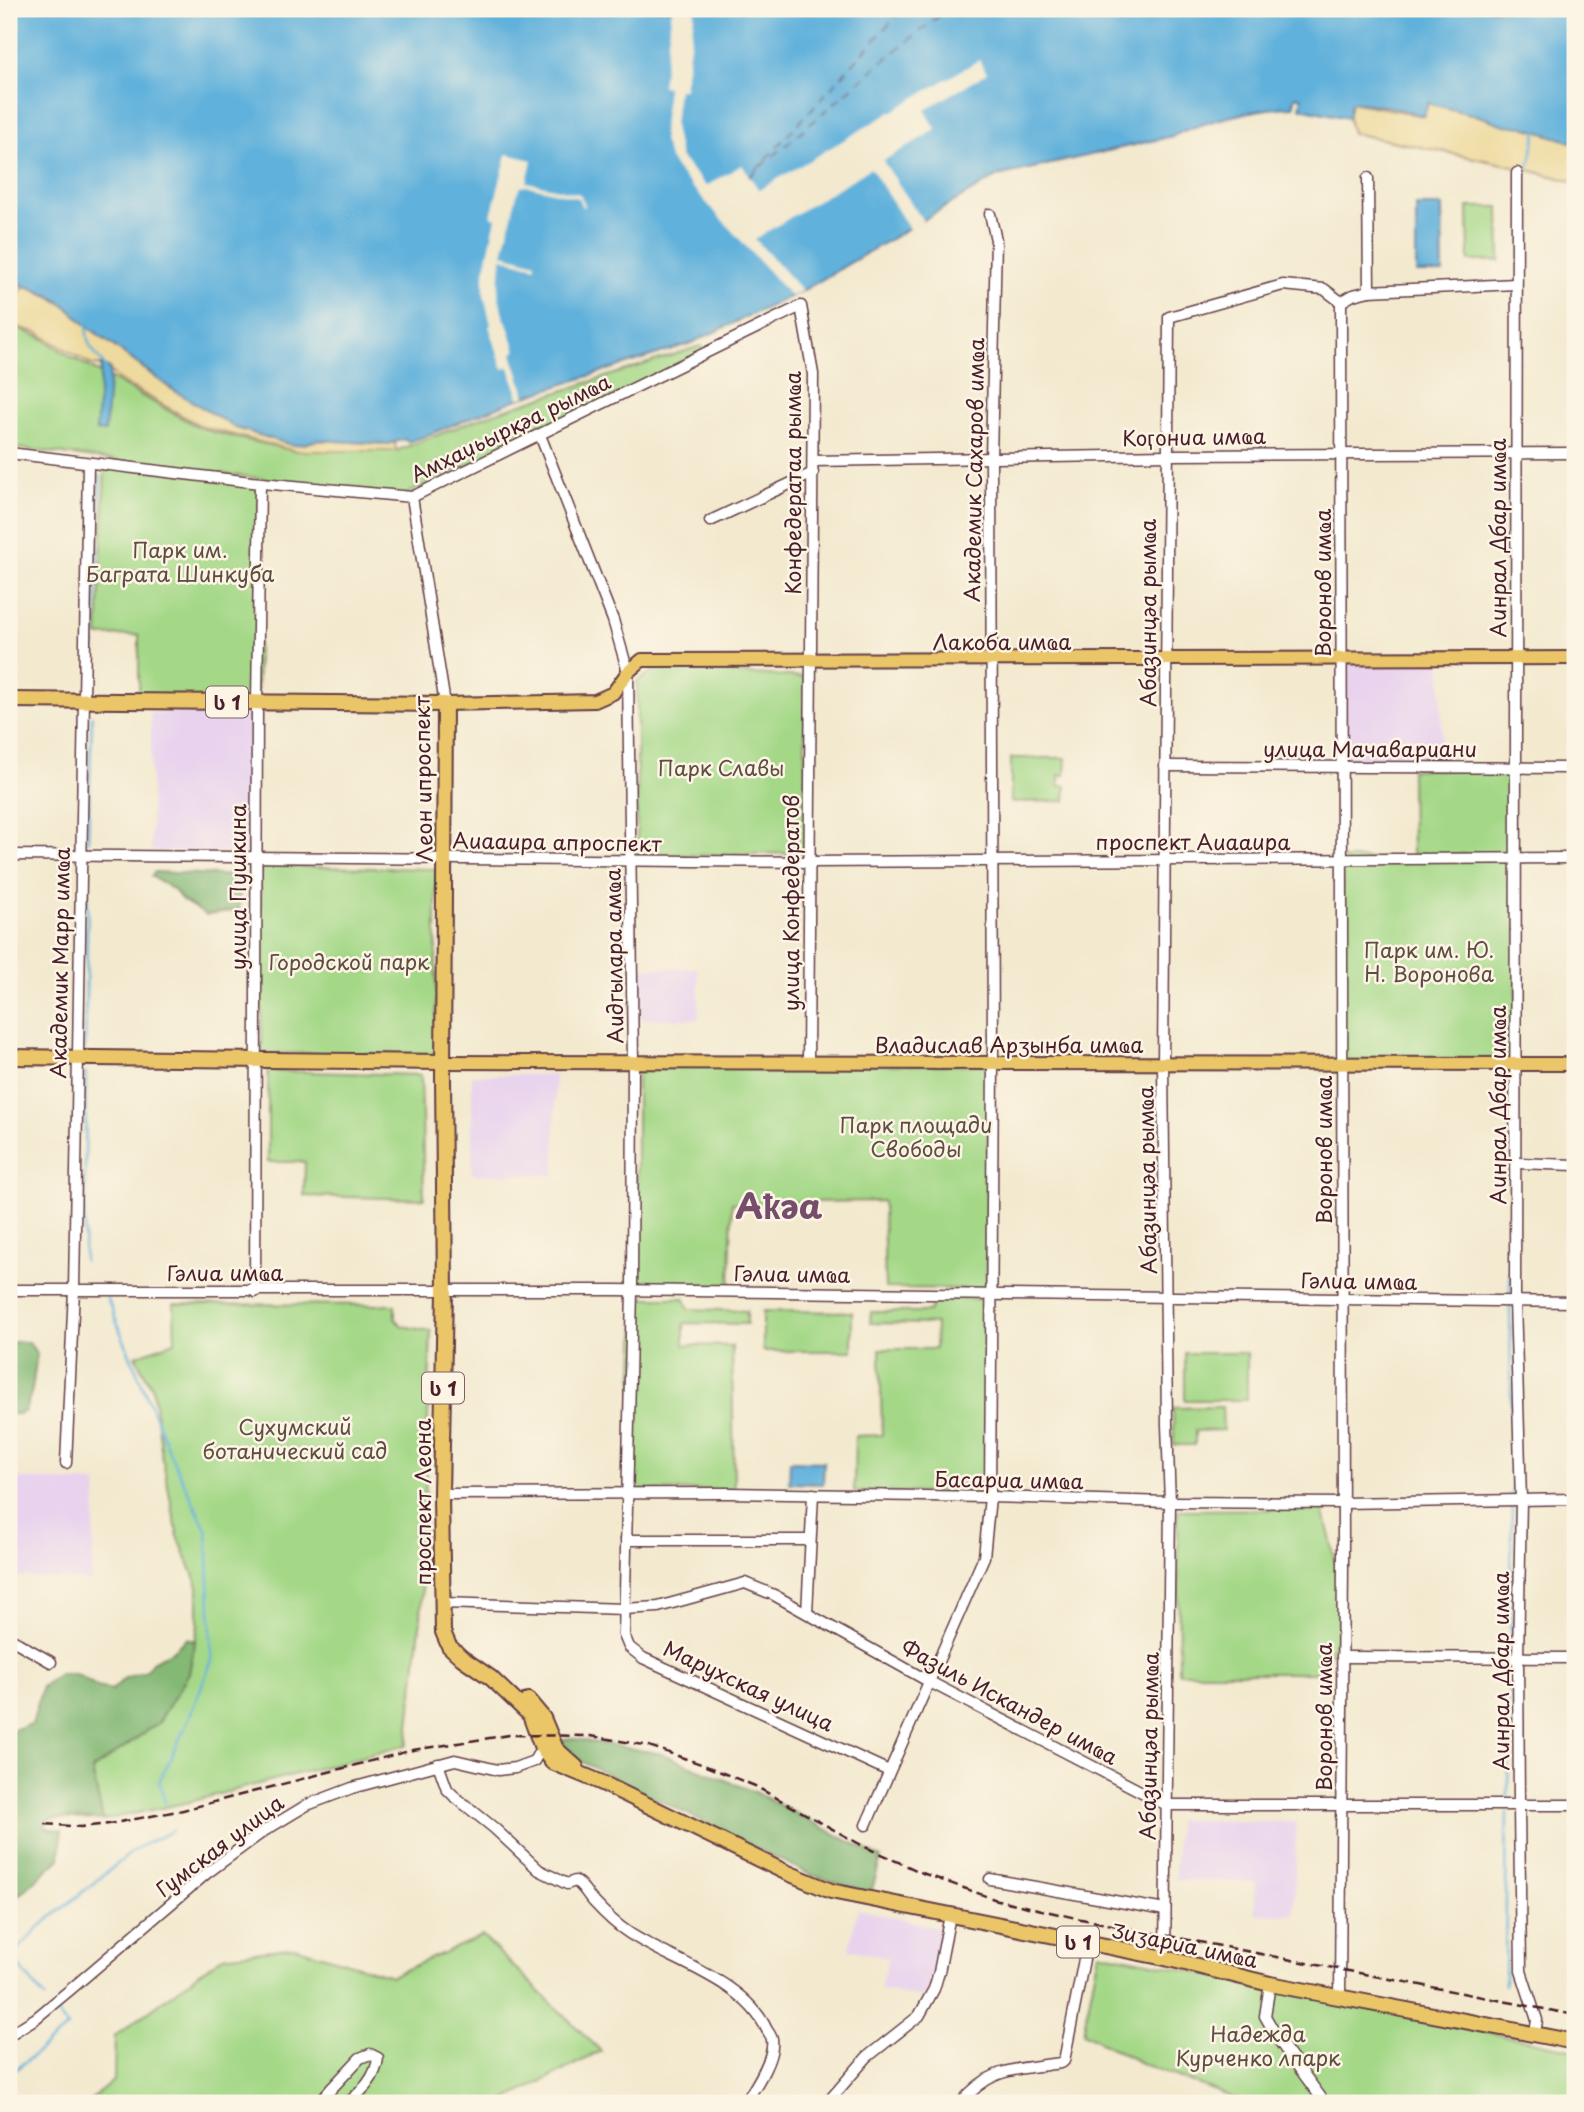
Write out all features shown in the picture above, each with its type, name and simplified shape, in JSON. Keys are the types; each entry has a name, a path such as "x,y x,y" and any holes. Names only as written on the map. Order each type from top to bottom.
{"highway":[{"name":"ს 1","path":"9,700 444,704"},
{"name":"Леон ипроспект","path":"443,1062 444,704"},
{"path":"9,1057 443,1062"},
{"name":"проспект Леона","path":"443,1062 443,1632 449,1646 461,1658 502,1688 530,1715 542,1748 552,1762"},
{"name":"ს 1","path":"502,1688 525,1698 536,1707 556,1749 567,1761 600,1782"},
{"name":"ს 1","path":"552,1762 600,1782"},
{"name":"Ӡиӡариа имҩа","path":"600,1782 781,1870 831,1891 1165,1958 1270,1984 1575,2042"}],"main road":[{"name":"Лакоба имҩа","path":"444,704 595,701 613,693 628,672 642,660 1575,659"},
{"name":"Владислав Арӡынба имҩа","path":"443,1062 1575,1064"}],"street":[{"name":"Аинрал Дбар имҩа","path":"1517,173 1515,1301 1521,1500 1519,1805 1521,1971 1536,2020 1535,2034"},
{"path":"1368,178 1369,291"},
{"name":"Академик Сахаров имҩа","path":"866,1825 984,1557 990,1497 993,1063 991,459 996,240 989,214"},
{"path":"1341,302 1353,295 1369,291 1516,284"},
{"name":"Абазинцәа рымҩа","path":"1165,1958 1170,1502 1163,1064 1169,317 1283,285 1324,289 1341,302"},
{"name":"Воронов имҩа","path":"1340,1998 1341,302"},
{"name":"Амҳаџьырқәа рымҩа","path":"9,453 260,483 412,497 801,306"},
{"name":"Конфедератаа рымҩа","path":"801,306 813,374 811,660"},
{"name":"Аидгылара амҩа","path":"540,435 598,578 628,672 633,1062 632,1291 626,1540"},
{"name":"Коӷониа имҩа","path":"813,461 1168,455 1575,453"},
{"name":"Академик Марр имҩа","path":"66,1463 74,1290 88,463"},
{"path":"710,521 813,473"},
{"name":"улица Пушкина","path":"255,1292 260,483"},
{"name":"Леон ипроспект","path":"412,497 444,704"},
{"name":"улица Конфедератов","path":"808,1063 811,660"},
{"name":"улица Мачавариани","path":"1166,766 1575,768"},
{"name":"Аиааира апроспект","path":"9,855 810,862"},
{"name":"проспект Аиааира","path":"810,862 1575,858"},
{"path":"1516,1163 1575,1165"},
{"name":"Гәлиа имҩа","path":"9,1290 632,1291 1575,1302"},
{"name":"Басариа имҩа","path":"441,1494 813,1494 1342,1503 1575,1499"},
{"path":"807,1613 813,1494"},
{"path":"626,1540 810,1540"},
{"name":"Марухская улица","path":"626,1540 624,1635 629,1647 643,1658 889,1771"},
{"name":"Фазиль Искандер имҩа","path":"443,1603 624,1609 658,1607 746,1583 1167,1805 1575,1805"},
{"path":"9,1638 51,1662"},
{"path":"1342,1657 1575,1658"},
{"path":"534,1761 548,1738 548,1730"},
{"name":"Гумская улица","path":"9,2035 36,2018 207,1873 264,1831 307,1805 352,1788 455,1760 498,1770 534,1761 552,1762"},
{"path":"438,1764 447,1789 539,1870 567,1884 575,1881 582,1885 610,1919 629,1933 726,1986 748,2002 763,2020 772,2039 770,2055 745,2103"},
{"path":"990,1879 1165,1910"},
{"path":"827,2103 867,2057 919,2017 940,1972 950,1915"},
{"path":"961,2103 972,2089 985,2079 1003,2071 1063,2061 1087,1944"},
{"path":"1270,1984 1265,2015 1280,2042 1325,2103"},
{"path":"318,2103 360,2058 370,2054 378,2058 374,2073 363,2089 348,2103"}],"shaded area":[{"path":"1342,658 1441,660 1442,767 1342,767"},
{"path":"151,713 251,713 250,852 151,851"},
{"path":"639,968 698,968 699,1019 639,1019"},
{"path":"472,1075 555,1075 555,1175 472,1174"},
{"path":"9,1478 97,1483 91,1581 9,1576"},
{"path":"1177,1820 1296,1822 1294,1915 1255,1914 1255,1882 1175,1880"},
{"path":"858,1909 943,1929 925,1999 880,1989 888,1958 849,1949"}],"green space":[{"path":"1468,207 1499,207 1500,261 1469,261"},
{"path":"18,328 42,338 71,357 193,424 212,432 295,451 396,451 494,413 701,346 707,354 402,496 9,447 9,330"},
{"name":"Парк им. Баграта Шинкуба","path":"105,465 260,483 257,703 139,702 139,635 98,636"},
{"name":"Парк Славы","path":"657,669 805,677 805,853 637,856 637,681"},
{"path":"1011,758 1066,758 1065,775 1059,775 1059,786 1066,786 1065,801 1011,802"},
{"path":"1411,769 1512,770 1512,855 1412,854"},
{"name":"Парк им. Ю. Н. Воронова","path":"1342,859 1517,859 1516,1064 1342,1064"},
{"name":"Городской парк","path":"260,866 436,869 436,1054 262,1053"},
{"path":"155,872 240,876 239,910 206,915 151,876"},
{"name":"Парк площади Свободы","path":"637,1065 989,1065 986,1289 885,1288 883,1201 732,1203 730,1286 637,1285"},
{"path":"268,1071 421,1075 424,1199 304,1196 305,1162 268,1162"},
{"path":"637,1298 684,1298 689,1309 747,1311 747,1324 684,1323 684,1345 732,1346 734,1490 629,1491"},
{"path":"937,1298 985,1299 985,1493 854,1492 855,1436 882,1435 880,1349 935,1349 936,1324 870,1323 871,1312 929,1312"},
{"name":"Сухумский ботанический сад","path":"174,1304 395,1305 395,1319 402,1326 431,1331 421,1617 407,1745 185,1803 103,1820 92,1770 158,1723 189,1673 198,1626 198,1587 178,1536 162,1457 153,1389 135,1356 175,1342"},
{"path":"763,1311 852,1312 852,1351 763,1351"},
{"path":"17,1341 29,1343 37,1354 32,1390 25,1411 9,1414 9,1345"},
{"path":"1185,1353 1247,1353 1247,1400 1185,1400"},
{"path":"1222,1407 1223,1430 1195,1431 1195,1445 1174,1445 1173,1408"},
{"path":"1323,1509 1338,1576 1340,1611 1334,1643 1320,1673 1179,1673 1178,1510"},
{"path":"188,1638 195,1642 189,1673 158,1723 92,1770 103,1820 51,1818 45,1824 47,1828 62,1830 60,1858 9,1902 9,1731 32,1724 42,1687 59,1674 76,1674 98,1687 112,1690 125,1678 146,1671 152,1662 171,1652"},
{"path":"569,1738 662,1754 757,1793 881,1858 871,1893 811,1875 578,1760 563,1745 562,1740"},
{"path":"482,1936 601,2051 500,2103 87,2103 114,2080 115,2036 223,1956 295,1947 391,1976"},
{"name":"Надежда Курченко лпарк","path":"1099,1952 1575,2050 1575,2103 1247,2103 1141,2063 1083,2033"}],"sand":[{"path":"1351,102 1424,116 1427,103 1524,127 1575,143 1575,182 1513,166 1352,133 1348,118"},
{"path":"26,285 65,305 87,326 170,388 304,444 316,440 388,444 395,442 396,451 295,451 203,427 117,379 106,368 92,365 36,332 9,325 9,304"}],"water":[{"path":"9,9 1575,9 1575,143 1428,103 1424,116 1391,107 1351,102 1348,118 1300,108 1302,98 1296,96 1293,107 1232,116 1173,136 998,176 802,291 689,344 520,398 420,438 388,444 317,440 291,445 236,428 170,388 87,326 65,305 47,294 9,280"},
{"path":"1416,206 1442,206 1443,273 1416,273"},
{"path":"101,365 110,369 105,432 96,431"},
{"path":"790,1461 824,1462 823,1484 789,1483"}],"pier":[{"path":"672,9 695,9 684,89 678,89 674,126 680,157 706,186 742,165 759,190 979,60 987,73 925,110 936,129 883,161 923,221 910,230 871,168 755,239 802,291 791,296 669,158 663,140 667,87 662,86"},
{"path":"507,154 532,160 527,182 580,194 585,205 582,207 578,198 528,186 521,187 517,194 503,254 536,263 535,267 502,258 498,292 504,320 516,351 512,354 526,397 519,398 509,367 503,369 489,326 491,325 484,295 484,273 496,218 491,216"}],"waterway":[{"path":"1528,170 1537,131"},
{"path":"87,326 90,345 106,369"},
{"path":"93,684 100,476"},
{"path":"88,841 92,716"},
{"path":"85,1048 88,874"},
{"path":"84,1261 86,1073"},
{"path":"1510,1239 1510,1298"},
{"path":"107,1298 170,1454 207,1531 212,1660 187,1723 159,1782 165,1803"},
{"path":"1510,1304 1512,1497"},
{"path":"1510,1654 1512,1503"},
{"path":"1508,1797 1509,1661"},
{"path":"1505,1985 1507,1812"},
{"path":"45,1998 11,1957 37,1929 137,1848 172,1831"},
{"path":"9,2075 68,2027 56,2012"}],"ferry route":[{"path":"755,171 903,9"},
{"path":"749,177 884,60 948,9"}],"railway":[{"path":"45,1824 81,1827 183,1810 413,1750 509,1735 591,1736 649,1746 701,1764 755,1786 865,1847 925,1874 994,1899 1076,1918 1575,2015"}],"district":[{"name":"Аҟəа","path":"779,1204"}]}
